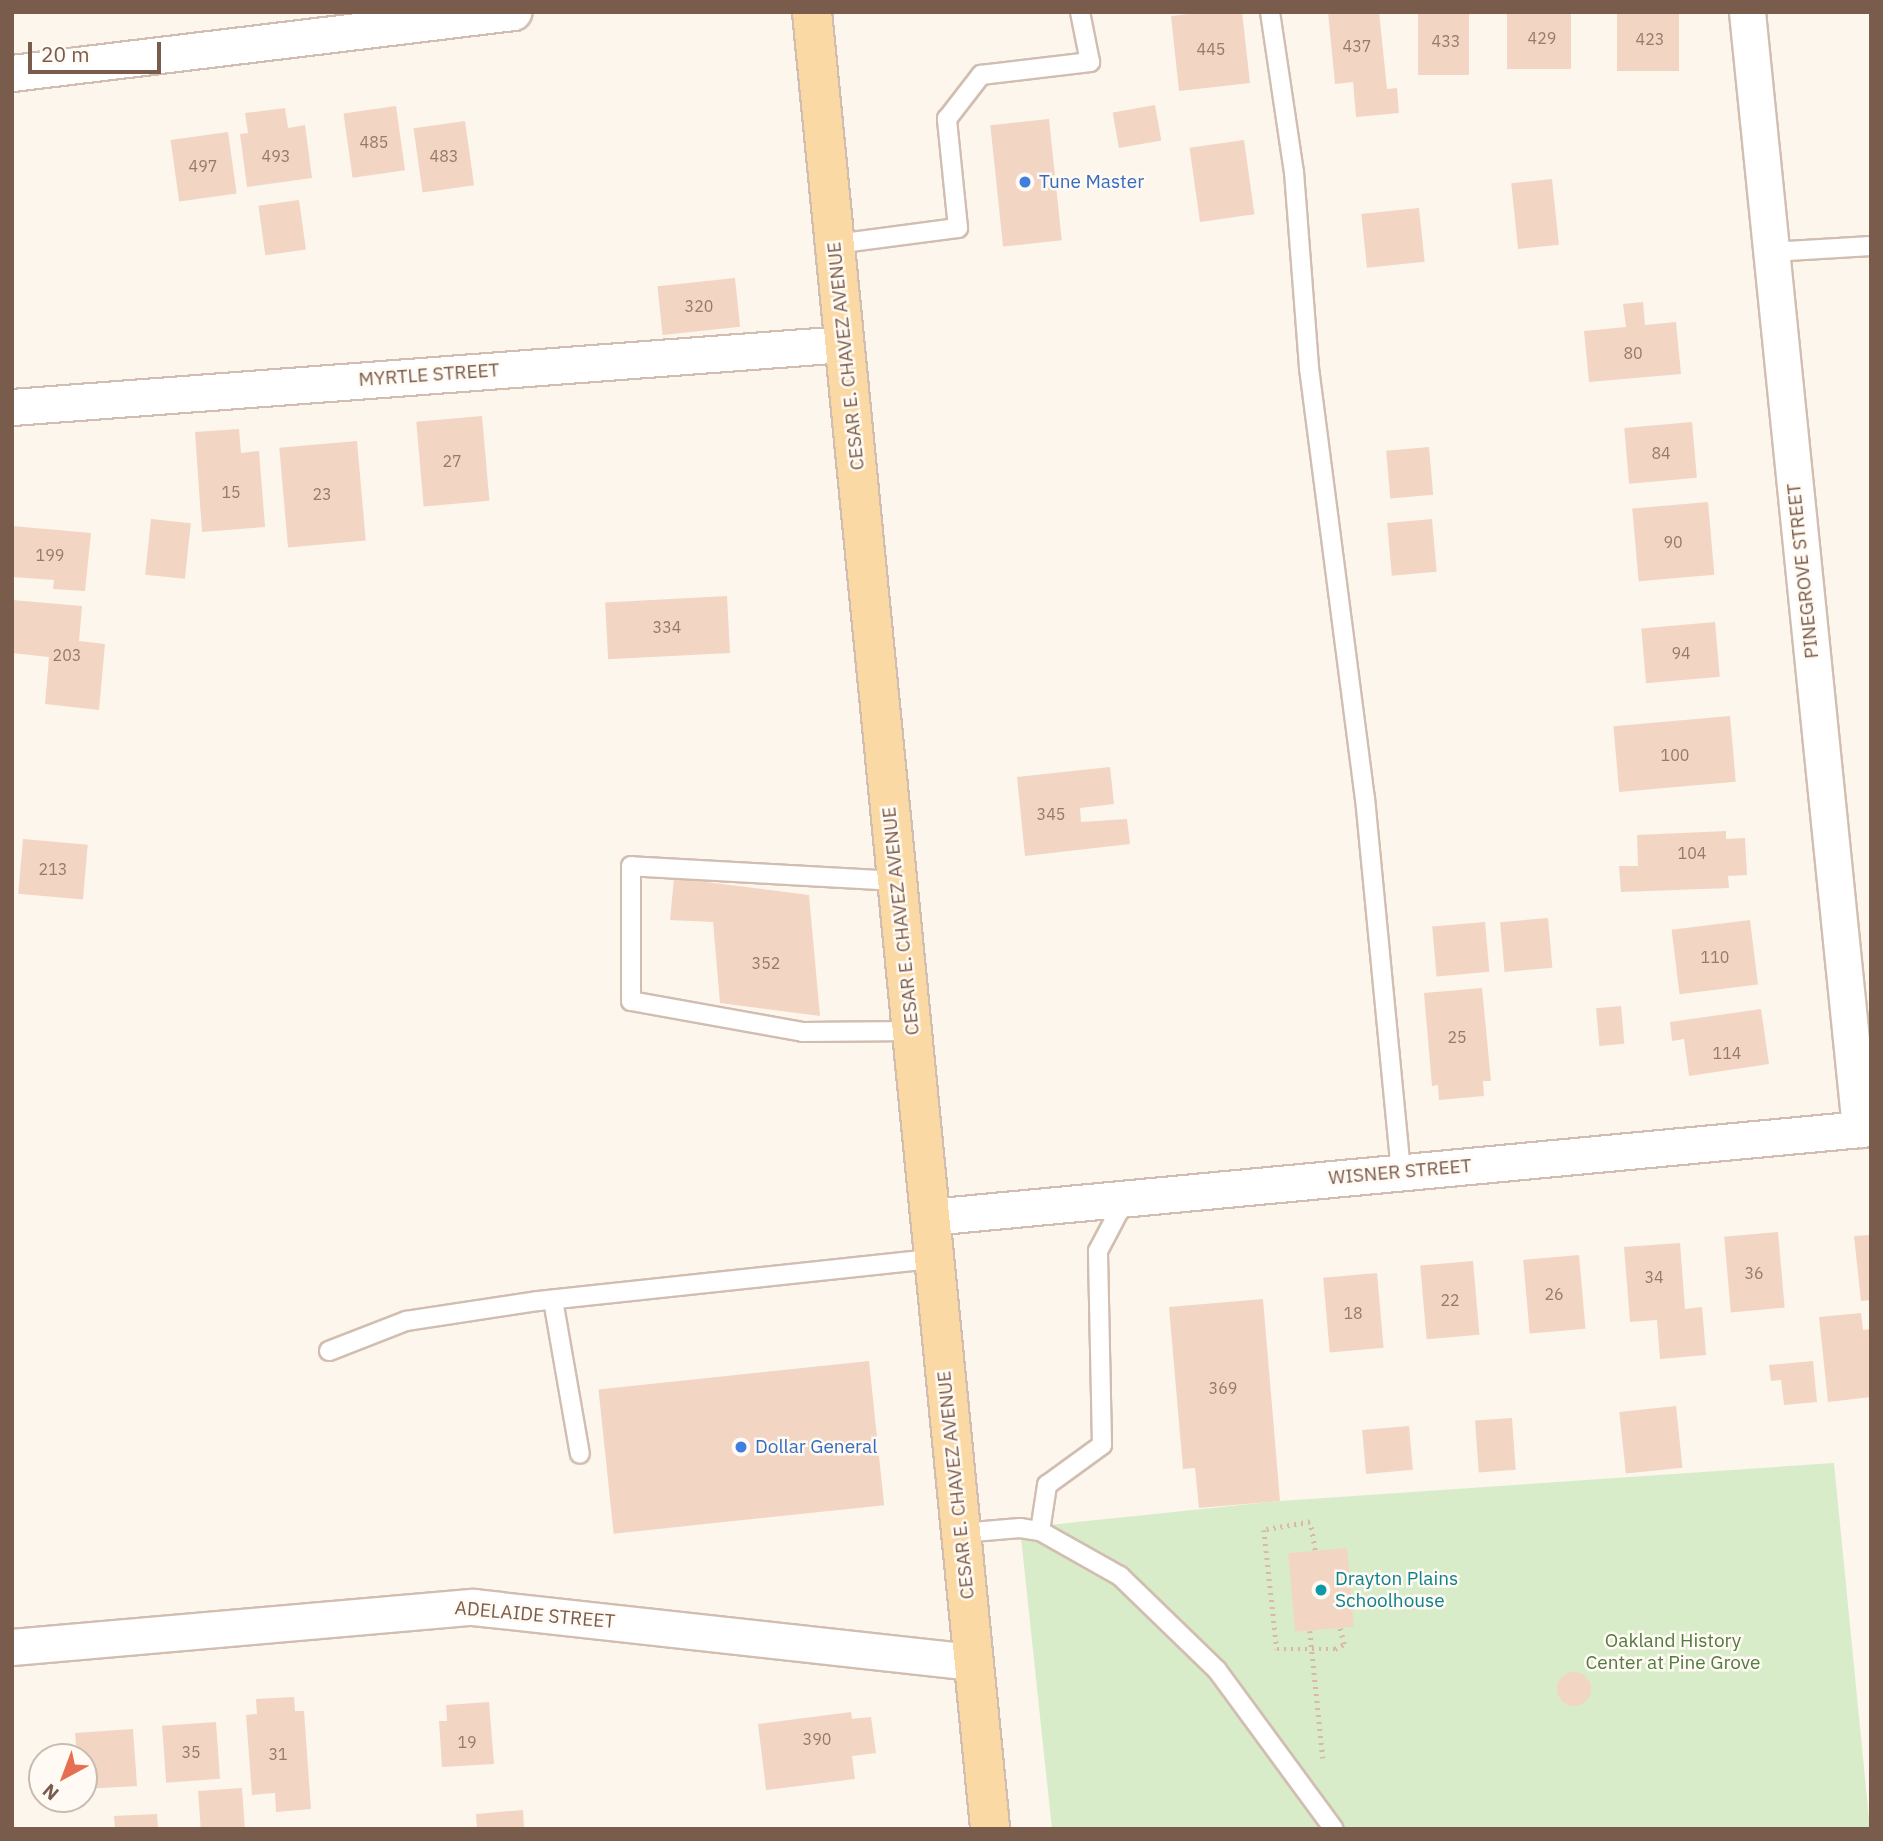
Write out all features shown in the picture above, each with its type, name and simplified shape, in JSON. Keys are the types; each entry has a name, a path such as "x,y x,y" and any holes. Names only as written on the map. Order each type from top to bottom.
{"main road":[{"name":"CESAR E. CHAVEZ AVENUE","path":"813,12 990,1829"}],"street":[{"path":"12,73 513,12"},
{"name":"PINEGROVE STREET","path":"1746,12 1865,1129"},
{"name":"MYRTLE STREET","path":"12,407 845,344"},
{"name":"WISNER STREET","path":"930,1217 1865,1129"},
{"name":"ADELAIDE STREET","path":"12,1647 473,1606 974,1662"}],"lane":[{"path":"836,244 958,228 947,119 981,75 1090,62 1080,12"},
{"path":"1270,12 1294,172 1309,368 1365,798 1401,1172"},
{"path":"1771,252 1871,246"},
{"path":"897,881 631,866 631,1001 803,1032 912,1031"},
{"path":"1040,1531 1047,1485 1102,1445 1098,1251 1126,1198"},
{"path":"329,1351 406,1321 553,1300 934,1259"},
{"path":"553,1300 580,1454"},
{"path":"961,1534 1020,1528 1040,1531 1120,1576 1217,1670 1334,1829"}],"path":[{"path":"1315,1550 1310,1521 1264,1531 1277,1649 1311,1646 1324,1652 1335,1649 1343,1644 1340,1629"},
{"path":"1310,1631 1326,1784 1319,1810"}],"green space":[{"name":"Oakland History Center at Pine Grove","path":"1834,1463 1870,1829 1052,1829 1020,1528 1280,1501"}],"building":[{"path":"1242,12 1250,83 1179,91 1171,16"},
{"path":"1328,12 1379,12 1387,89 1397,88 1399,113 1356,117 1353,82 1335,84"},
{"path":"1418,12 1469,12 1469,75 1418,75"},
{"path":"1507,12 1571,12 1571,69 1507,69"},
{"path":"1617,12 1679,12 1679,71 1617,71"},
{"path":"1155,105 1161,140 1119,148 1113,112"},
{"path":"396,106 405,170 353,178 344,113"},
{"path":"285,108 288,128 305,125 312,178 247,187 240,134 248,133 245,113"},
{"name":"Tune Master","path":"1049,119 1062,240 1003,246 990,125"},
{"path":"465,121 474,185 423,193 414,128"},
{"path":"228,132 237,193 179,201 171,140"},
{"path":"1244,140 1254,214 1200,222 1190,148"},
{"path":"1552,179 1559,245 1518,249 1511,183"},
{"path":"299,200 306,250 265,255 258,206"},
{"path":"1419,208 1425,262 1367,268 1361,214"},
{"path":"735,278 740,327 663,335 657,286"},
{"path":"1643,302 1645,325 1676,322 1681,374 1589,382 1584,331 1626,327 1623,304"},
{"path":"482,416 489,501 424,506 416,422"},
{"path":"1692,422 1697,478 1629,484 1624,428"},
{"path":"239,429 241,453 259,451 265,527 202,532 195,432"},
{"path":"357,441 366,541 288,547 279,448"},
{"path":"1429,447 1433,495 1390,499 1386,451"},
{"path":"1708,502 1714,575 1639,581 1632,509"},
{"path":"151,519 191,523 185,579 145,575"},
{"path":"1432,519 1437,572 1392,576 1387,523"},
{"path":"12,526 91,533 85,591 53,589 54,580 12,577"},
{"path":"727,596 730,653 608,659 605,602"},
{"path":"12,600 82,606 79,641 105,644 99,710 45,704 49,657 12,653"},
{"path":"1715,622 1720,677 1646,683 1641,628"},
{"path":"1730,716 1736,782 1619,792 1613,726"},
{"path":"1110,767 1114,804 1080,808 1081,822 1127,819 1130,844 1025,856 1017,777"},
{"path":"1726,831 1726,839 1745,838 1747,875 1728,876 1729,888 1621,892 1619,866 1638,866 1637,835"},
{"path":"23,839 88,845 83,899 18,894"},
{"path":"674,878 809,895 820,1016 720,1003 713,922 670,920"},
{"path":"1548,918 1552,968 1505,972 1500,922"},
{"path":"1750,920 1758,985 1680,994 1672,930"},
{"path":"1485,922 1489,972 1437,976 1432,927"},
{"path":"1482,988 1491,1081 1483,1081 1484,1096 1439,1100 1438,1085 1432,1086 1424,993"},
{"path":"1621,1006 1624,1044 1599,1046 1596,1008"},
{"path":"1761,1009 1769,1064 1689,1076 1684,1039 1672,1041 1670,1022"},
{"path":"1778,1232 1785,1308 1731,1312 1724,1237"},
{"path":"1871,1235 1871,1300 1861,1301 1854,1236"},
{"path":"1680,1243 1685,1309 1702,1307 1706,1355 1660,1359 1657,1320 1630,1322 1624,1247"},
{"path":"1579,1255 1585,1329 1530,1334 1523,1260"},
{"path":"1473,1261 1479,1335 1427,1339 1420,1266"},
{"path":"1377,1273 1384,1348 1330,1352 1323,1278"},
{"path":"1263,1299 1280,1501 1199,1508 1195,1468 1183,1469 1169,1307"},
{"path":"1861,1313 1863,1330 1871,1329 1871,1397 1828,1402 1819,1317"},
{"name":"Dollar General","path":"869,1361 884,1505 614,1534 598,1389"},
{"path":"1813,1361 1817,1402 1784,1405 1781,1380 1771,1381 1769,1365"},
{"path":"1676,1406 1682,1468 1626,1474 1619,1412"},
{"path":"1512,1418 1516,1470 1479,1472 1475,1421"},
{"path":"1409,1426 1413,1470 1366,1474 1362,1430"},
{"name":"Drayton Plains Schoolhouse","path":"1347,1548 1354,1627 1295,1632 1288,1553"},
{"path":"1574,1672 1586,1677 1591,1689 1586,1701 1574,1706 1562,1701 1557,1689 1562,1677"},
{"path":"294,1697 295,1711 304,1711 311,1809 276,1812 275,1793 252,1795 246,1715 257,1714 256,1699"},
{"path":"489,1702 494,1764 442,1767 439,1721 447,1721 446,1705"},
{"path":"851,1712 852,1719 871,1717 876,1753 852,1756 855,1779 766,1790 758,1724"},
{"path":"216,1722 220,1779 166,1783 162,1726"},
{"path":"133,1729 137,1786 98,1788 98,1743 76,1743 75,1733"},
{"path":"242,1788 245,1829 201,1829 198,1791"},
{"path":"523,1810 524,1829 477,1829 476,1814"},
{"path":"157,1814 158,1829 115,1829 114,1816"}],"place":[{"name":"Tune Master","path":"1025,182"},
{"name":"Dollar General","path":"741,1447"},
{"name":"Drayton Plains Schoolhouse","path":"1321,1590"}]}
